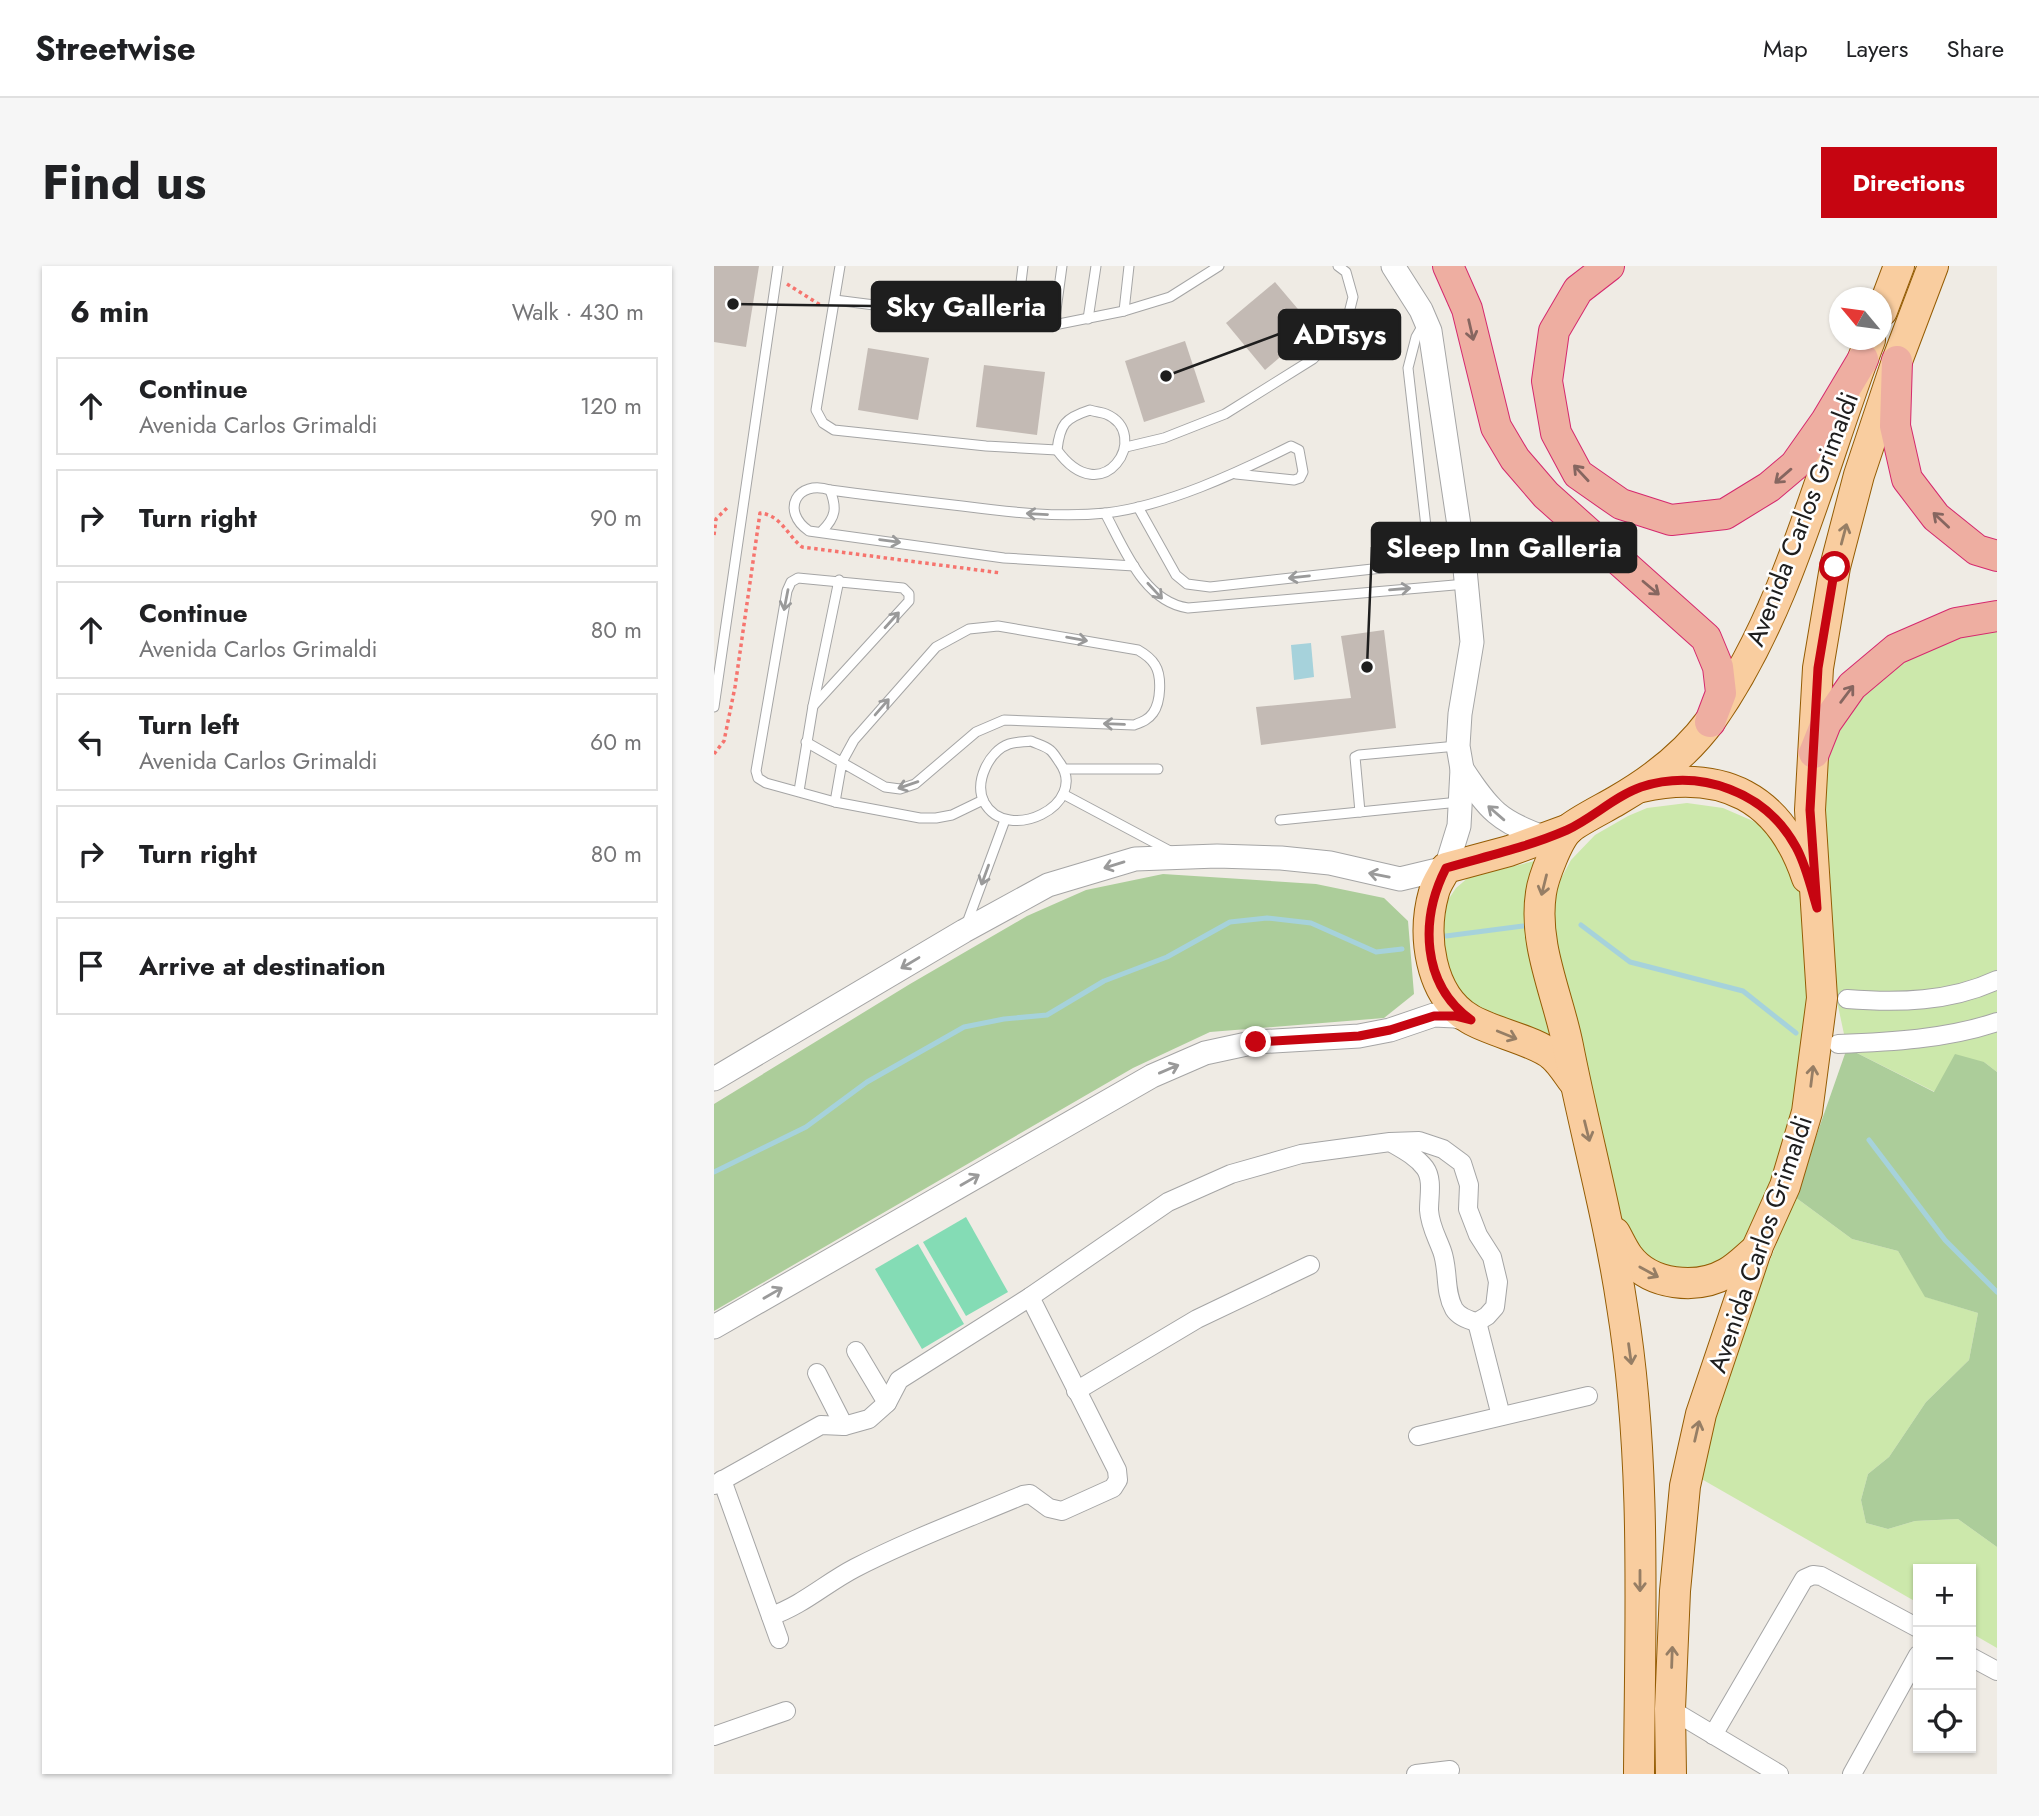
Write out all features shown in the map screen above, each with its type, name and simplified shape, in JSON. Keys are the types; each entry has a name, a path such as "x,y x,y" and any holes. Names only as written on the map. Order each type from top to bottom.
{"highway":[{"path":"1448,266 1466,309 1496,427 1515,458 1546,495 1706,638 1718,667 1721,693 1710,722"},
{"path":"1608,266 1578,290 1554,331 1547,381 1556,433 1578,474 1621,505 1671,520 1725,514 1769,487 1795,465 1826,421 1866,350"},
{"path":"1897,361 1895,426 1907,479 1936,517 1977,550 1997,556"},
{"path":"1814,753 1826,723 1852,686 1896,649 1956,623 1997,616"}],"main road":[{"path":"1891,287 1899,266"},
{"name":"Avenida Carlos Grimaldi","path":"1671,1774 1670,1709 1675,1591 1685,1486 1701,1414 1757,1248 1785,1186 1807,1111 1822,998 1810,810 1818,668 1835,567 1859,475 1897,361 1933,266"},
{"name":"Avenida Carlos Grimaldi","path":"1573,1081 1552,1054 1471,1020 1456,1009 1433,967 1429,944 1429,917 1434,890 1446,868 1508,851 1558,833 1639,788 1684,750 1710,722 1758,643 1818,491 1867,350"},
{"path":"1639,788 1669,781 1689,780 1728,787 1749,798 1770,814 1785,830 1797,849 1817,908"},
{"name":"Avenida Carlos Grimaldi","path":"1558,833 1541,892 1541,941 1608,1220 1632,1371 1639,1468 1639,1774"},
{"path":"1608,1220 1628,1257 1647,1272 1669,1281 1693,1283 1718,1277 1739,1265 1757,1248"}],"street":[{"path":"714,1079 964,931 1048,886 1135,859 1281,858 1331,863 1400,879 1446,868 1455,845 1461,802 1462,769 1458,746 1460,714 1472,642 1467,583 1433,353 1422,310 1393,266"},
{"path":"1462,769 1484,802 1504,821 1558,833"},
{"path":"1847,999 1888,1002 1943,998 1997,980"},
{"path":"714,1327 1153,1076 1205,1054 1256,1042 1359,1036 1390,1030 1434,1016 1455,1016 1471,1020"},
{"path":"1838,1044 1970,1032 1997,1022"},
{"path":"779,1639 718,1483 821,1425 844,1426 869,1419 887,1403 899,1380 1030,1297 1168,1202 1219,1180 1301,1154 1390,1142 1419,1141 1443,1149 1462,1163 1469,1185 1468,1209 1478,1235 1492,1257 1497,1282 1495,1307 1487,1316 1477,1322 1465,1319 1455,1311 1449,1294 1442,1251 1433,1233 1426,1169 1410,1153 1390,1142"},
{"path":"1076,1391 1197,1319 1310,1265"},
{"path":"771,1616 796,1606 843,1574 886,1552 1023,1495 1030,1494 1049,1508 1062,1511 1113,1488 1118,1479 1117,1470 1030,1297"},
{"path":"1477,1322 1501,1416"},
{"path":"856,1351 887,1403"},
{"path":"817,1373 844,1426"},
{"path":"1418,1436 1588,1396"},
{"path":"1713,1735 1804,1579 1813,1575 1821,1576 1916,1627"},
{"path":"1976,1660 1997,1671"},
{"path":"1852,1774 1913,1664"},
{"path":"1670,1709 1779,1774"},
{"path":"714,1736 786,1711"},
{"path":"1416,1774 1450,1770"}],"lane":[{"path":"714,707 778,266"},
{"path":"840,266 816,410 822,422 834,430 986,446 1057,450"},
{"path":"1016,323 1023,266"},
{"path":"1054,326 1062,266"},
{"path":"1088,319 1096,266"},
{"path":"1124,311 1129,266"},
{"path":"835,300 1054,326 1124,311 1170,297 1219,266"},
{"path":"1126,447 1164,438 1225,414 1313,359 1346,325 1353,297 1346,272 1338,266"},
{"path":"1425,320 1416,337 1408,368 1430,562"},
{"path":"1090,410 1108,415 1121,428 1126,447 1119,463 1103,473 1094,474 1084,474 1068,466 1057,450 1059,431 1072,416 1090,410"},
{"path":"1134,566 1004,558 809,531 799,523 793,512 796,499 805,489 817,486 830,490 1009,512 1061,515 1105,513 1138,507 1236,474 1291,446 1299,450 1303,472 1300,478 1294,480 1236,474"},
{"path":"822,531 833,520 836,505 830,490"},
{"path":"1138,507 1176,575 1187,584 1210,587 1464,559"},
{"path":"1105,513 1134,566 1159,596 1173,606 1188,608 1467,583"},
{"path":"813,706 909,601 909,594 903,588 839,580 797,578 791,582 787,590 756,771 758,778 766,783 835,802 920,818 952,815 983,800"},
{"path":"799,791 806,742 839,580"},
{"path":"806,742 842,762 885,787 900,789 915,785 976,732 1004,720 1134,725 1147,720 1155,710 1160,689 1157,667 1139,650 998,626 969,629 936,647 854,740 842,762 835,802"},
{"path":"1031,741 1051,750 1064,769 1066,782 1063,794 1053,808 1038,817 1022,821 1005,820 989,809 983,800 982,778 990,757 1009,744 1031,741"},
{"path":"1360,812 1355,757 1458,746"},
{"path":"1064,769 1158,769"},
{"path":"1063,794 1181,857"},
{"path":"1280,820 1461,802"},
{"path":"964,931 1005,820"}],"path":[{"path":"776,277 831,312"},
{"path":"714,534 716,519 727,508"},
{"path":"714,754 724,741 735,687 760,513"}],"green space":[{"path":"1997,631 1997,1072 1984,1062 1935,1092 1847,1048 1817,908 1826,723 1881,670 1959,637"},
{"path":"1687,803 1723,808 1767,830 1801,888 1811,982 1793,1125 1748,1243 1728,1262 1687,1272 1651,1261 1626,1234 1550,939 1555,890 1571,860 1595,835 1647,808"},
{"path":"1543,859 1561,1052 1480,1012 1455,986 1441,952 1446,903 1456,888 1469,877"},
{"path":"1163,874 1316,884 1384,898 1408,921 1414,994 1384,1018 1210,1032 1133,1068 714,1311 714,1104 1027,916 1086,890"},
{"path":"1847,1048 1934,1092 1955,1054 1984,1062 1997,1072 1997,1547 1958,1519 1915,1521 1888,1529 1866,1523 1861,1500 1868,1474 1889,1457 1926,1402 1969,1360 1978,1313 1925,1297 1898,1251 1852,1239 1795,1197"},
{"path":"1795,1197 1852,1239 1898,1251 1926,1297 1978,1313 1969,1360 1926,1402 1889,1457 1868,1474 1861,1500 1866,1523 1888,1529 1915,1521 1958,1519 1997,1547 1997,1648 1976,1636 1976,1564 1913,1564 1913,1600 1698,1477 1738,1341"},
{"path":"966,1217 1008,1292 966,1316 923,1242"},
{"path":"918,1244 964,1324 922,1349 875,1269"}],"water":[{"path":"1311,643 1314,677 1294,680 1291,645"}],"building":[{"path":"714,266 759,266 746,347 714,342"},
{"path":"1275,282 1314,328 1265,370 1226,323"},
{"path":"1185,341 1205,402 1144,422 1125,361"},
{"path":"868,348 929,358 918,420 858,410"},
{"path":"984,365 1045,372 1037,435 976,427"},
{"path":"1384,630 1396,728 1261,745 1256,707 1351,698 1341,636"}],"waterway":[{"path":"714,1172 806,1127 867,1082 964,1027 1004,1019 1047,1015 1104,981 1167,957 1230,922 1267,918 1311,923 1376,952 1402,949"},
{"path":"1581,925 1630,962 1743,991 1796,1033"},
{"path":"1446,936 1523,926"},
{"path":"1869,1140 1945,1240 1997,1292"}],"place":[{"name":"Sky Galleria","path":"733,304"},
{"name":"ADTsys","path":"1166,376"},
{"name":"Sleep Inn Galleria","path":"1367,667"}],"route":[{"path":"1256,1042 1359,1036 1390,1030 1434,1016 1455,1016 1471,1020 1456,1009 1441,985 1433,967 1429,944 1429,917 1434,890 1446,868 1508,851 1569,829 1639,788 1669,781 1689,780 1728,787 1749,798 1770,814 1785,830 1797,849 1817,908 1810,810 1818,668 1835,567"}]}
